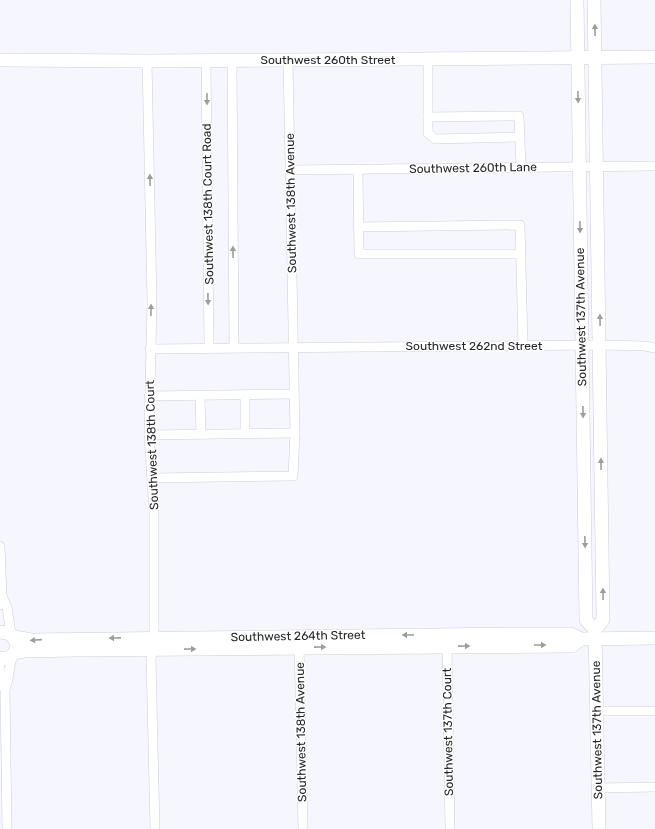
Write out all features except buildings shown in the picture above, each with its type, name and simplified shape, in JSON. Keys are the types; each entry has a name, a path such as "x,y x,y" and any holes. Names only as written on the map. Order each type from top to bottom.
{"street":[{"name":"Southwest 137th Avenue","path":"577,0 586,620 595,635 599,829"},
{"name":"Southwest 137th Avenue","path":"594,0 603,620 595,635"},
{"name":"Southwest 260th Street","path":"0,60 147,61 655,57"},
{"path":"428,59 428,133 435,139 520,137"},
{"name":"Southwest 138th Court Road","path":"206,60 209,347"},
{"name":"Southwest 138th Court Road","path":"232,60 234,347"},
{"name":"Southwest 138th Avenue","path":"152,478 293,476 295,433 294,347 288,60"},
{"name":"Southwest 138th Court","path":"147,61 152,302 149,435 154,512 152,643 155,829"},
{"path":"428,117 519,116 521,167"},
{"name":"Southwest 260th Lane","path":"290,170 655,166"},
{"path":"358,169 359,254 521,254"},
{"path":"358,227 520,225 523,345"},
{"name":"Southwest 262nd Street","path":"150,349 209,347 523,345 645,346 655,348"},
{"path":"149,396 294,394"},
{"path":"245,395 245,433"},
{"path":"200,396 201,434"},
{"path":"149,435 295,433"},
{"path":"0,546 2,596 0,605"},
{"path":"2,596 7,606 8,634 17,644 9,655 8,682 5,689 7,829"},
{"name":"Southwest 264th Street","path":"8,634 32,640 152,643 447,640 571,634 581,639 595,635 655,638"},
{"name":"Southwest 137th Court","path":"447,640 450,829"},
{"name":"Southwest 138th Avenue","path":"299,642 302,829"},
{"name":"Southwest 264th Street","path":"9,655 32,650 152,643"},
{"path":"0,666 1,682 5,689"},
{"path":"597,711 655,711"},
{"path":"598,788 655,787"}]}
